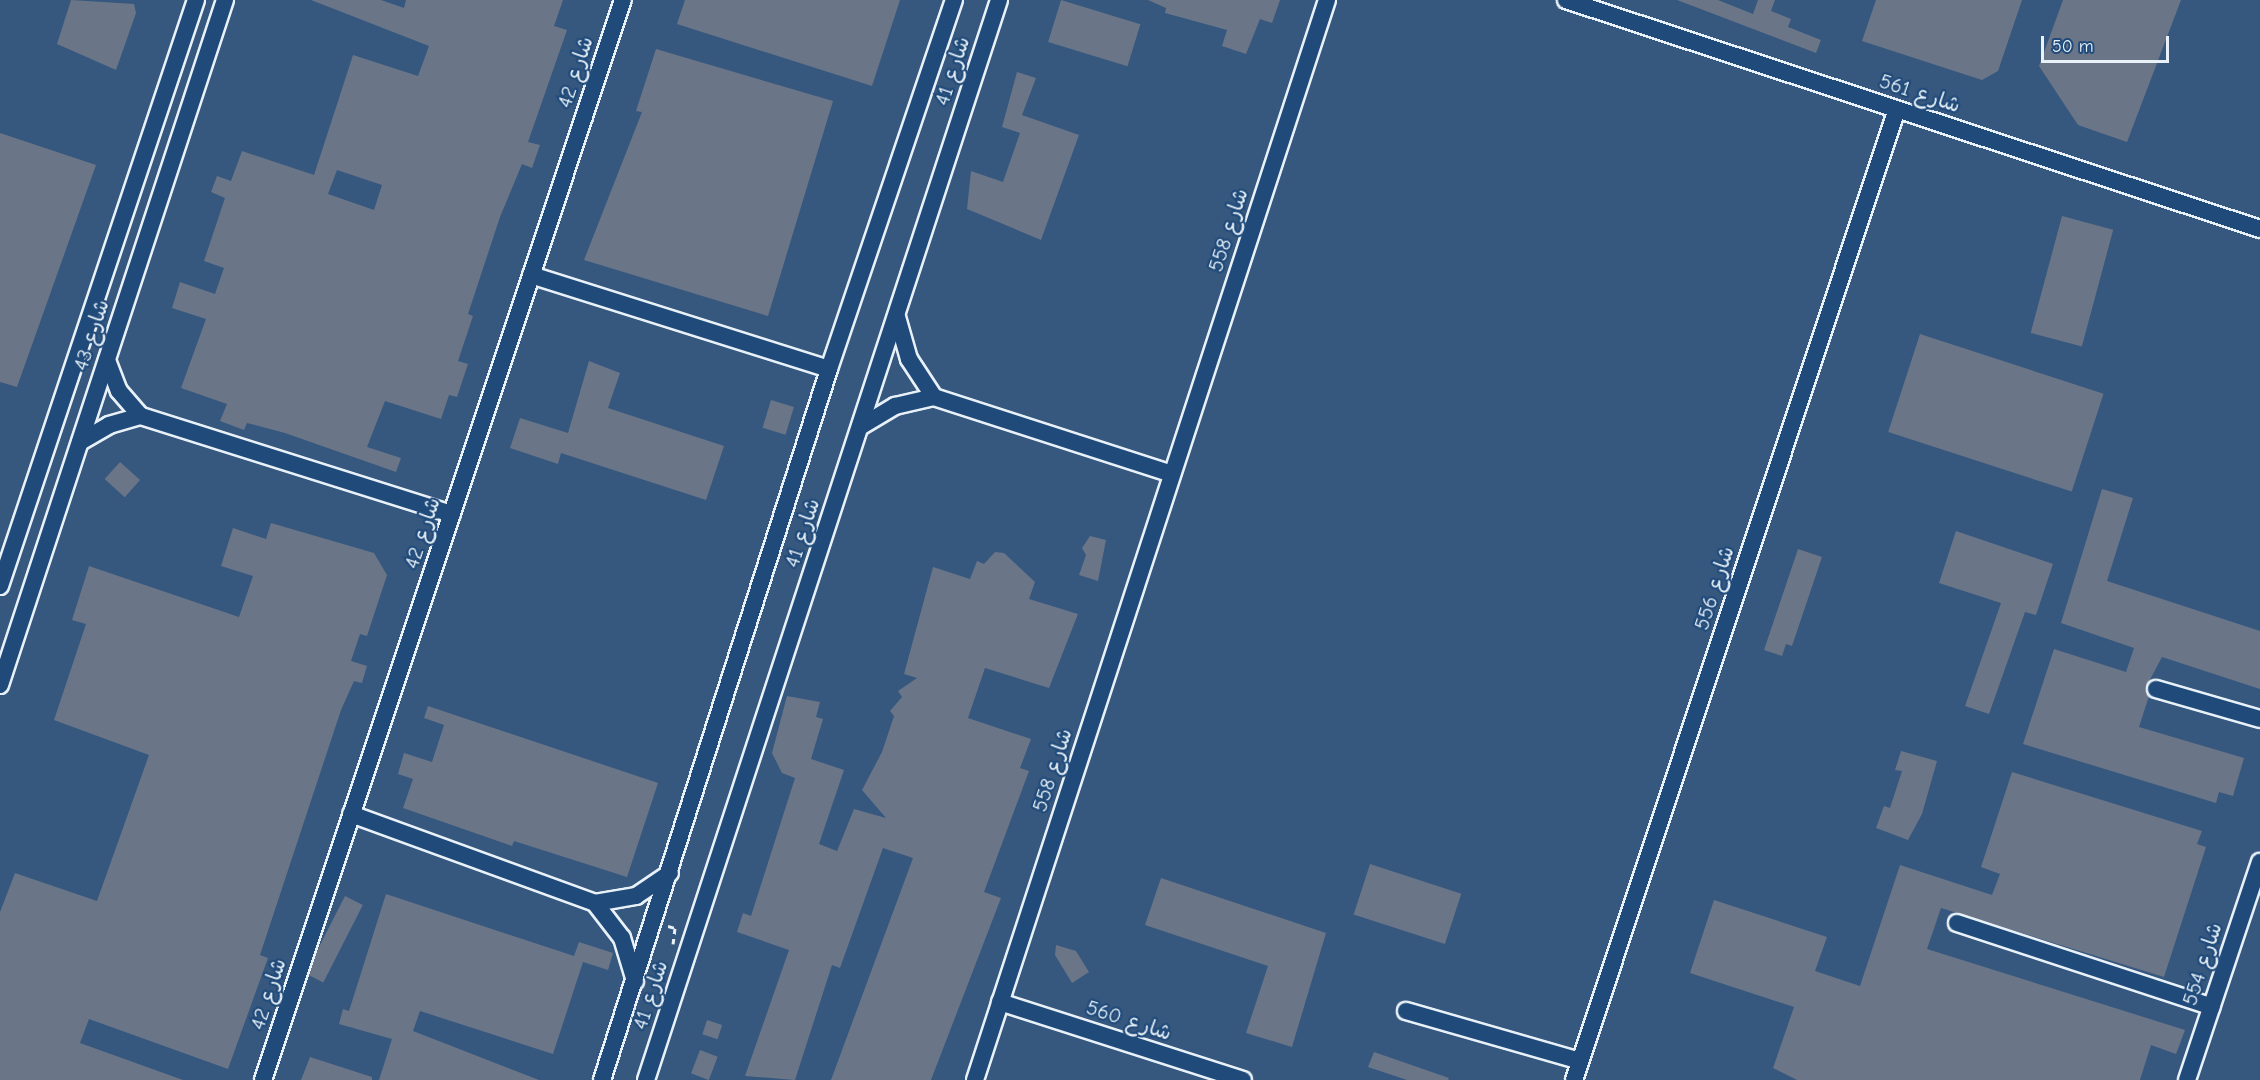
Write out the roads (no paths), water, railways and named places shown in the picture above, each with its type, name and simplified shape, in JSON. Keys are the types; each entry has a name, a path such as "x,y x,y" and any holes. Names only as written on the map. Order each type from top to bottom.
{"street":[{"name":"شارع 43","path":"0,586 196,0"},
{"name":"شارع 43","path":"0,685 225,0"},
{"name":"شارع 42","path":"263,1080 623,0"},
{"name":"شارع 41","path":"602,1080 655,921 829,369 954,0"},
{"name":"شارع 41","path":"646,1080 999,0"},
{"name":"شارع 558","path":"975,1080 1327,0"},
{"name":"شارع 561","path":"1566,0 2260,229"},
{"name":"شارع 556","path":"1574,1080 1897,109"},
{"path":"531,275 829,369"},
{"path":"897,315 909,359 934,397"},
{"path":"107,360 119,391 141,416 452,514"},
{"path":"860,427 895,406 934,397 1172,474"},
{"path":"80,442 109,425 141,416"},
{"path":"2156,689 2260,719"},
{"path":"351,814 595,903 636,896 670,873"},
{"name":"شارع 554","path":"2187,1080 2256,887 2260,862"},
{"path":"595,903 622,938 635,981"},
{"path":"1957,923 2212,1007"},
{"name":"شارع 560","path":"1000,1002 1243,1080"},
{"path":"1406,1011 1580,1061"}]}
